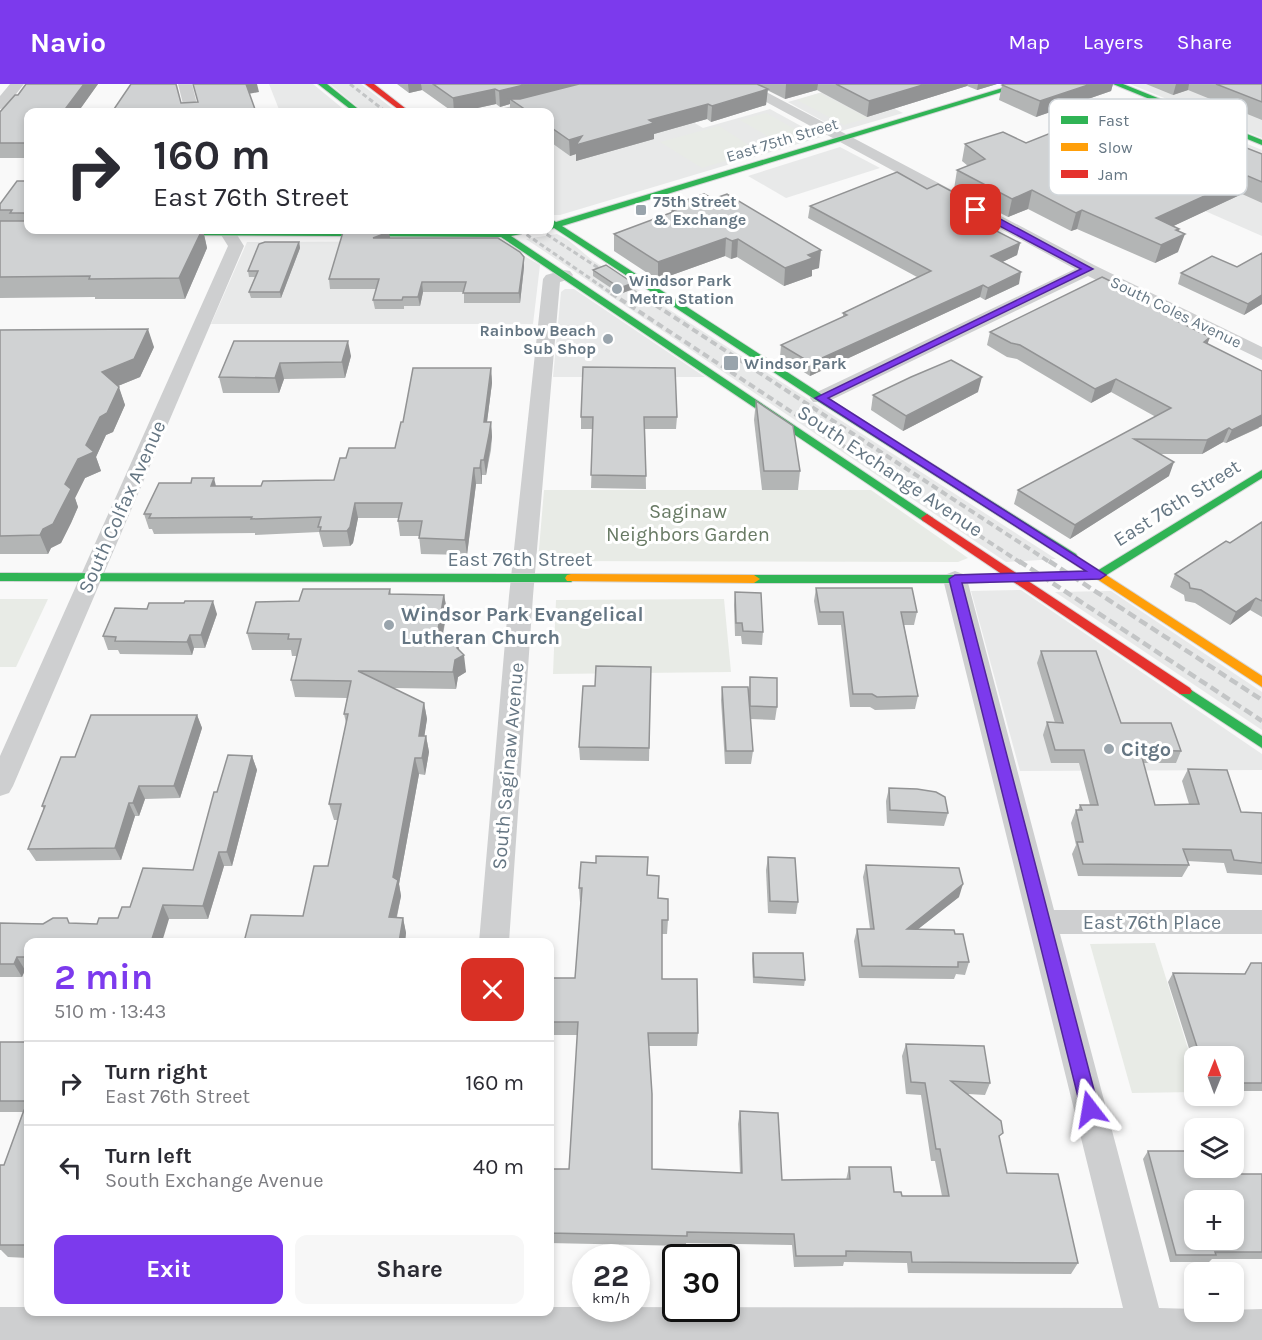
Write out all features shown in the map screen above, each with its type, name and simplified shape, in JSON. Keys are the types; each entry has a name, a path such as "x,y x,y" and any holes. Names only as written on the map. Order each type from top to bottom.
{"street":[{"path":"0,105 17,84"},
{"path":"185,84 191,108"},
{"path":"322,84 353,108"},
{"path":"369,84 401,108"},
{"path":"520,108 614,84"},
{"name":"South Coles Avenue","path":"740,84 1088,269 1262,354"},
{"name":"East 75th Street","path":"554,224 1024,84"},
{"path":"1117,84 1154,99"},
{"path":"1247,137 1262,143"},
{"name":"South Exchange Avenue","path":"554,227 1100,575 1262,682"},
{"name":"South Colfax Avenue","path":"0,786 236,246 228,234"},
{"name":"South Exchange Avenue","path":"503,234 1262,743"},
{"path":"820,398 1088,269"},
{"name":"South Saginaw Avenue","path":"494,938 550,296 552,279 564,275"},
{"name":"East 76th Street","path":"0,577 955,579 1100,575 1262,472"},
{"path":"955,579 1147,1333"},
{"name":"East 76th Place","path":"1042,922 1262,922"},
{"path":"0,1325 463,1326 1147,1333 1262,1327"}],"shaded area":[{"path":"269,84 313,84 342,108 278,108"},
{"path":"330,84 361,84 392,108 359,108"},
{"path":"1130,84 1262,84 1262,138 1247,132 1247,99 1167,99"},
{"path":"847,85 903,113 841,131 788,102"},
{"path":"671,109 703,128 770,109 821,137 560,215 554,215 554,141"},
{"path":"1247,144 1262,150 1262,236 1169,195 1247,195"},
{"path":"840,147 880,168 786,198 748,176"},
{"path":"557,234 567,239 592,260 1056,559 1006,562 526,239"},
{"path":"498,241 540,265 533,324 211,324 247,242"},
{"path":"565,289 574,289 705,377 553,377 561,292"},
{"path":"1021,590 1262,754 1262,770 1020,771 971,591"},
{"path":"1111,591 1262,692 1262,730 1055,592"}],"green space":[{"path":"820,93 868,118 844,125 797,100"},
{"path":"766,113 807,136 781,144 740,120"},
{"path":"719,126 758,151 702,168 660,142"},
{"name":"Saginaw Neighbors Garden","path":"544,490 871,490 968,558 958,562 538,561"},
{"path":"0,599 48,599 16,667 0,667"},
{"path":"724,599 731,672 553,674 556,600"},
{"path":"1155,943 1187,1046 1184,1046 1184,1092 1132,1093 1090,944"}],"building":[{"path":"26,84 84,84 66,108 24,108 24,143 0,143 0,112 15,95 18,95"},
{"path":"131,84 176,84 181,103 198,102 193,84 246,84 255,108 115,108"},
{"path":"433,84 528,84 453,98"},
{"path":"579,84 757,84 768,89 712,106 708,104 649,120 654,123 576,145 582,136 569,140 554,130 554,108 523,108 510,99 520,99"},
{"path":"836,84 926,84 869,101"},
{"path":"1091,84 1040,101 1002,85"},
{"path":"1216,84 1262,84 1262,102"},
{"path":"1003,132 1026,143 1049,134 1049,195 1206,195 1156,218 1185,234 1161,245 1082,210 1076,213 1032,190 1012,199 957,170 985,159 965,144"},
{"path":"1247,148 1262,154 1262,182 1248,176"},
{"path":"897,172 927,189 938,184 992,213 975,220 1020,243 991,256 1021,272 988,288 983,285 811,363 781,345 847,315 843,313 931,271 810,206"},
{"path":"17,181 24,181 24,213 0,210 0,204"},
{"path":"704,194 713,199 727,194 821,250 808,255 813,258 785,268 738,239 732,241 726,238 658,262 614,234 673,212 678,209 672,205"},
{"path":"0,221 24,221 24,234 200,234 179,278 0,277"},
{"path":"342,234 384,234 373,238 498,238 524,257 519,293 463,293 466,282 422,282 418,297 403,297 402,300 373,300 379,279 329,279"},
{"path":"299,242 280,292 249,292 258,271 248,271 259,244"},
{"path":"1262,253 1262,295 1248,304 1181,273 1212,256 1237,267"},
{"path":"606,265 633,283 620,288 593,270"},
{"path":"1102,277 1180,315 1173,319 1210,337 1204,342 1262,371 1262,415 1232,430 1229,428 1207,440 1134,439 1174,462 1075,525 1018,490 1171,408 1116,379 1095,389 1020,345 990,332"},
{"path":"148,329 134,359 102,372 119,387 107,413 100,417 86,445 94,452 78,459 65,484 71,489 53,524 43,529 40,535 0,536 0,330"},
{"path":"234,341 348,341 342,362 280,363 275,378 219,377"},
{"path":"951,360 982,377 906,416 873,395 911,377"},
{"path":"583,367 675,368 677,417 644,417 646,476 591,475 593,417 581,417"},
{"path":"413,368 491,368 484,422 491,422 484,460 481,460 480,468 474,468 465,540 419,538 422,521 398,521 402,503 355,503 347,531 320,531 321,527 318,527 321,517 149,518 151,514 144,514 159,483 191,483 192,478 214,478 211,486 261,486 263,481 334,480 340,458 346,458 349,448 395,448 401,422 403,422"},
{"path":"756,401 793,426 800,471 764,471"},
{"path":"1262,522 1262,601 1256,598 1236,612 1201,590 1190,588 1189,583 1175,574 1226,541 1230,543"},
{"path":"816,588 912,588 917,612 901,612 918,696 877,697 872,694 853,694 843,612 820,612"},
{"path":"303,589 390,589 389,594 444,595 436,641 458,641 457,648 464,655 455,660 453,672 358,671 424,703 419,736 426,736 422,758 415,758 393,877 398,880 389,917 403,918 400,938 245,938 251,915 303,916 314,866 328,866 341,804 329,804 348,714 344,714 351,681 291,680 301,639 288,639 289,634 247,633 256,602 299,601"},
{"path":"735,592 761,593 763,632 743,631 742,623 736,623"},
{"path":"185,601 213,601 201,635 190,635 187,642 115,641 116,637 103,636 115,608 147,609 149,603 184,603"},
{"path":"1041,651 1096,651 1121,723 1171,723 1181,751 1140,750 1155,805 1199,804 1188,769 1227,770 1241,812 1262,813 1262,863 1234,860 1231,850 1183,849 1189,865 1083,864 1077,842 1083,842 1076,810 1082,810 1080,805 1098,805 1084,750 1055,750 1047,722 1063,723"},
{"path":"596,666 651,667 649,748 579,747 583,686 595,686"},
{"path":"750,677 777,678 777,707 750,706"},
{"path":"722,687 748,687 753,751 726,751"},
{"path":"91,715 197,715 174,786 139,786 133,803 129,803 115,848 28,849 61,757 75,757"},
{"path":"228,755 252,756 227,852 219,852 203,906 163,905 152,938 24,938 24,957 17,957 14,964 0,964 0,923 43,924 53,918 67,918 69,923 97,924 99,918 118,918 122,907 130,907 143,868 193,870 214,792 217,792"},
{"path":"889,788 936,792 945,797 948,813 890,810"},
{"path":"596,856 648,857 647,875 659,876 658,898 668,899 668,920 662,920 662,979 697,979 698,1033 648,1033 652,1094 652,1169 742,1173 740,1111 778,1113 782,1180 850,1179 849,1167 891,1167 894,1192 901,1192 902,1196 949,1196 940,1149 936,1149 925,1083 911,1082 906,1044 984,1046 990,1083 951,1081 1001,1121 1003,1133 999,1136 1007,1173 1058,1174 1078,1263 912,1262 911,1252 846,1251 846,1256 796,1256 794,1234 687,1232 687,1236 554,1233 554,1169 569,1169 578,1022 554,1022 554,978 575,978 582,888 579,888 581,862 596,863"},
{"path":"768,857 795,858 798,902 770,901"},
{"path":"866,865 959,868 963,884 907,929 954,930 955,934 963,934 969,962 958,962 958,967 862,966 857,929 874,929"},
{"path":"753,953 803,953 805,980 754,977"},
{"path":"1251,963 1262,963 1262,1083 1244,1083 1244,1046 1197,1046 1173,973 1245,974"},
{"path":"0,1042 24,1042 24,1101 0,1101"},
{"path":"24,1110 24,1245 0,1245 0,1165 4,1165"},
{"path":"1148,1151 1184,1151 1184,1178 1244,1178 1244,1174 1262,1174 1262,1252 1215,1252 1216,1255 1176,1255"}],"railway":[{"path":"350,84 381,108"},
{"path":"526,234 613,294"},
{"path":"546,234 640,295"},
{"path":"637,293 1051,563"},
{"path":"613,294 1021,563"},
{"path":"1019,561 1262,721"},
{"path":"1049,561 1262,700"}],"traffic: fast":[{"path":"322,84 353,108"},
{"path":"554,225 1024,84"},
{"path":"1117,84 1154,99"},
{"path":"1247,137 1262,143"},
{"path":"554,224 820,398 1072,557"},
{"path":"503,234 927,518"},
{"path":"754,579 955,579 1100,575 1262,473"},
{"path":"0,577 571,578"},
{"path":"1185,691 1262,743"}],"traffic: slow":[{"path":"1072,557 1262,682"},
{"path":"571,578 754,579"}],"traffic: jam":[{"path":"369,84 401,108"},
{"path":"927,518 1185,691"}],"place":[{"name":"75th Street & Exchange","path":"641,210"},
{"name":"Windsor Park Metra Station","path":"617,289"},
{"name":"Rainbow Beach Sub Shop","path":"608,339"},
{"name":"Windsor Park","path":"731,363"},
{"name":"Windsor Park Evangelical Lutheran Church","path":"389,625"},
{"name":"Citgo","path":"1109,749"}],"route":[{"path":"976,210 1088,269 820,398 1100,575 955,579 1090,1109"}]}
